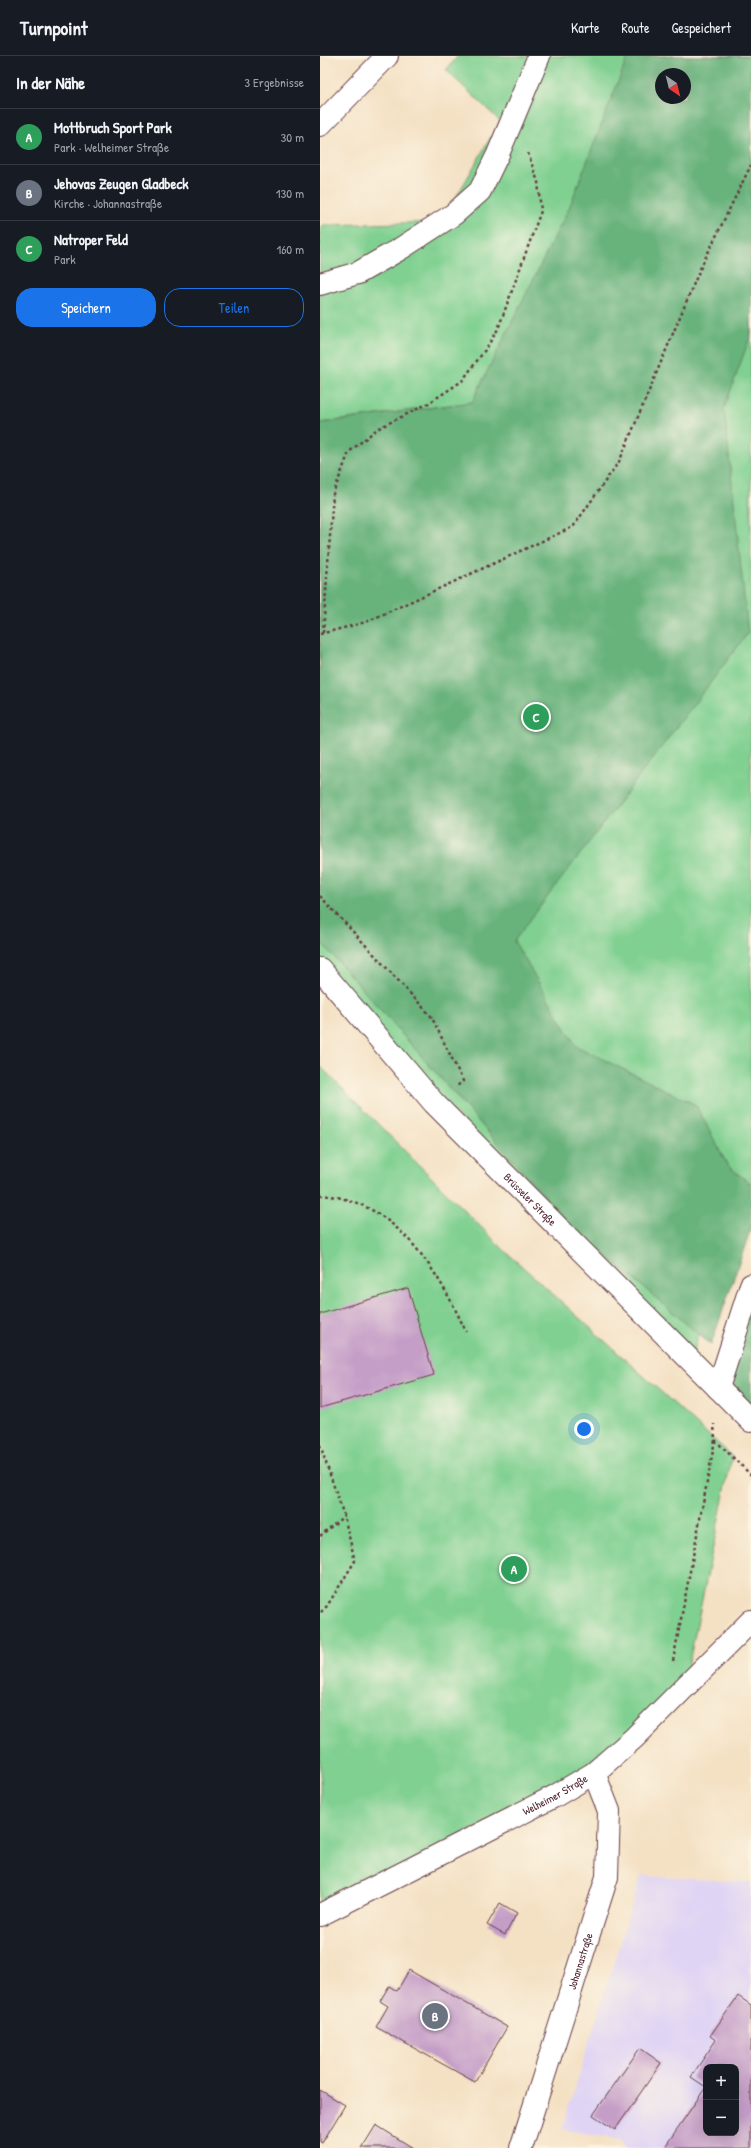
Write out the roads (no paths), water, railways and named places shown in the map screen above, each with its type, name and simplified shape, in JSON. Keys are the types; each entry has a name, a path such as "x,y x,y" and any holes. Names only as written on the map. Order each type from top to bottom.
{"street":[{"path":"320,125 387,56"},
{"path":"320,284 358,273 454,214 480,191 539,56"},
{"name":"Brüsseler Straße","path":"320,969 434,1103 751,1421"},
{"path":"718,1388 751,1285"},
{"name":"Welheimer Straße","path":"320,1915 555,1796 594,1773 683,1690 751,1621"},
{"name":"Johannastraße","path":"521,2148 607,1877 609,1811 594,1773"}],"place":[{"name":"Natroper Feld","path":"536,717"},
{"name":"Mottbruch Sport Park","path":"514,1569"},
{"name":"Jehovas Zeugen Gladbeck","path":"435,2016"}]}
